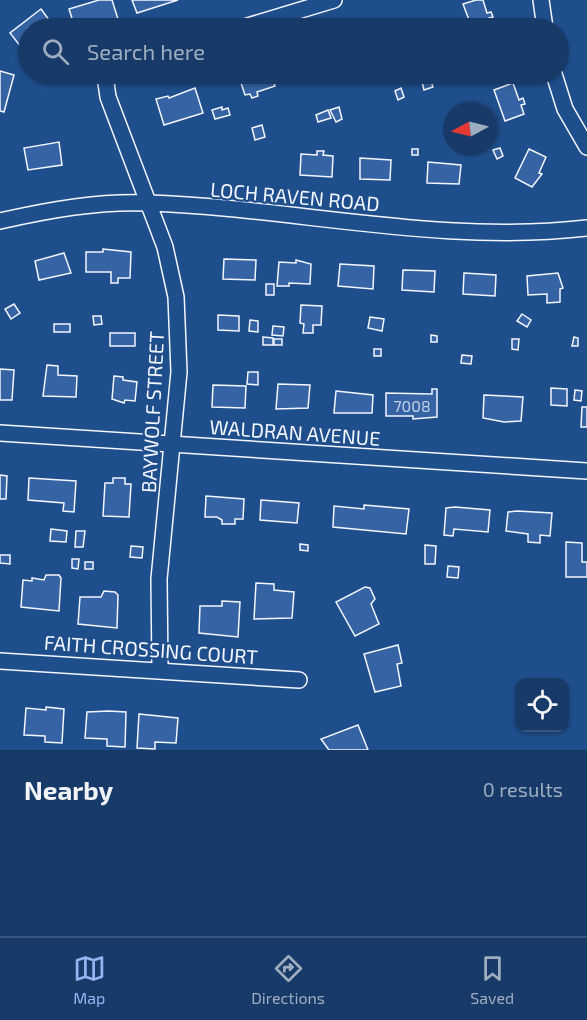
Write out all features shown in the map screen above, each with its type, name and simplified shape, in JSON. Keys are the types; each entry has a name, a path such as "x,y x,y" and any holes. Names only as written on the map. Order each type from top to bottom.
{"street":[{"path":"275,18 334,0"},
{"path":"541,0 544,18"},
{"name":"BAYWOLF STREET","path":"106,84 108,97 165,247 176,297 179,372 174,445 159,579 160,670"},
{"path":"557,84 565,109 587,147"},
{"name":"LOCH RAVEN ROAD","path":"0,221 65,208 148,203 434,229 529,231 587,228"},
{"name":"WALDRAN AVENUE","path":"0,433 587,471"},
{"name":"FAITH CROSSING COURT","path":"0,661 299,680"}],"building":[{"path":"99,0 112,0 118,18 72,18 69,9"},
{"path":"132,0 178,0 137,13"},
{"path":"483,0 487,13 491,12 493,17 468,18 463,4"},
{"path":"41,9 48,18 29,18"},
{"path":"18,27 18,43 10,33"},
{"path":"0,71 14,75 4,112 0,111"},
{"path":"241,84 274,84 275,86 257,92 258,96 252,98 250,94 245,95"},
{"path":"422,84 432,84 433,87 424,90"},
{"path":"513,84 519,100 523,98 525,104 521,105 524,114 505,121 494,90"},
{"path":"195,88 203,113 164,125 156,99 168,96 169,98"},
{"path":"401,88 404,97 398,100 395,91"},
{"path":"222,107 222,110 228,108 230,115 215,119 212,110"},
{"path":"339,107 342,119 336,122 330,110"},
{"path":"328,110 331,118 318,122 316,115"},
{"path":"262,125 265,137 255,140 252,128"},
{"path":"59,142 62,165 28,170 24,148"},
{"path":"500,148 503,156 497,159 496,156 497,149"},
{"path":"412,149 418,149 418,155 412,155"},
{"path":"529,149 546,157 539,173 542,174 532,187 515,178"},
{"path":"317,151 324,151 323,155 333,156 332,177 300,175 301,154 317,155"},
{"path":"360,158 391,160 390,180 360,179"},
{"path":"428,162 461,165 459,184 427,183"},
{"path":"103,249 131,252 130,278 118,278 118,283 111,283 111,272 86,272 86,252 103,252"},
{"path":"64,253 71,273 39,280 35,261"},
{"path":"224,259 256,260 255,280 223,279"},
{"path":"296,260 311,264 310,284 289,283 289,286 277,286 279,262 296,263"},
{"path":"340,264 374,266 373,289 338,286"},
{"path":"403,270 435,271 434,292 402,290"},
{"path":"464,273 496,275 495,296 463,294"},
{"path":"558,273 563,288 560,289 560,302 547,303 547,294 528,295 527,276"},
{"path":"266,284 274,284 274,295 266,295"},
{"path":"14,304 20,313 11,319 5,309"},
{"path":"301,305 322,306 321,325 313,325 313,333 303,333 304,324 300,323"},
{"path":"522,314 531,320 527,327 517,321"},
{"path":"218,315 239,316 239,331 218,330"},
{"path":"93,316 101,316 102,324 94,325"},
{"path":"370,317 384,319 382,331 368,328"},
{"path":"250,320 258,321 258,332 249,331"},
{"path":"54,324 70,324 70,332 54,332"},
{"path":"273,326 284,327 283,336 272,335"},
{"path":"110,333 135,333 135,346 110,346"},
{"path":"431,335 437,336 437,342 431,342"},
{"path":"263,337 273,338 273,345 263,345"},
{"path":"574,337 578,338 578,346 572,346"},
{"path":"274,339 282,339 282,345 274,345"},
{"path":"512,339 519,339 518,350 512,349"},
{"path":"374,349 381,349 381,356 374,356"},
{"path":"462,355 472,356 471,364 461,363"},
{"path":"47,365 58,366 58,375 77,376 76,397 43,396"},
{"path":"0,369 14,370 12,400 0,400"},
{"path":"248,372 258,372 258,385 247,384"},
{"path":"114,376 137,382 135,401 125,400 124,403 112,399"},
{"path":"278,384 310,385 308,408 276,409"},
{"path":"213,385 246,386 245,408 212,407"},
{"path":"551,388 567,389 567,406 551,405"},
{"path":"432,389 437,389 437,417 413,419 413,416 386,416 386,393 432,394"},
{"path":"575,390 582,391 581,401 574,400"},
{"path":"336,391 373,395 372,413 334,413"},
{"path":"484,395 523,397 521,421 504,422 483,418"},
{"path":"582,407 587,407 587,427 581,427"},
{"path":"0,475 7,476 6,499 0,499"},
{"path":"29,478 76,481 74,512 63,511 64,503 28,500"},
{"path":"113,478 125,478 125,484 131,484 129,517 103,516 105,483 113,483"},
{"path":"206,496 244,499 243,519 235,519 235,524 222,524 222,520 217,517 205,517"},
{"path":"261,500 299,503 297,523 260,520"},
{"path":"364,505 409,509 406,534 333,527 334,506 364,509"},
{"path":"446,508 490,510 488,532 454,529 453,536 444,535"},
{"path":"508,512 552,513 550,536 540,535 540,543 528,542 528,534 506,531"},
{"path":"51,529 67,531 66,542 50,541"},
{"path":"76,531 85,531 83,547 75,547"},
{"path":"566,542 582,543 582,562 587,562 587,577 566,577"},
{"path":"300,544 308,545 308,551 300,550"},
{"path":"425,545 436,546 435,564 425,564"},
{"path":"131,546 143,547 142,558 130,557"},
{"path":"0,555 10,555 10,564 0,563"},
{"path":"72,559 79,559 78,569 72,568"},
{"path":"85,562 93,562 93,569 85,569"},
{"path":"448,566 459,567 458,578 447,577"},
{"path":"46,575 59,575 61,578 59,611 21,607 23,580 32,581 32,578 44,580"},
{"path":"256,583 274,584 274,590 294,592 292,618 254,619"},
{"path":"365,587 370,588 375,599 371,604 379,624 355,636 336,602"},
{"path":"104,591 115,592 118,595 117,628 78,624 80,597 101,597"},
{"path":"222,601 240,602 238,637 199,633 200,606 222,606"},
{"path":"398,645 402,663 397,664 401,686 375,692 364,654"},
{"path":"46,707 64,709 62,743 45,742 45,736 24,735 26,708 46,710"},
{"path":"87,712 126,712 125,747 107,746 107,739 85,738"},
{"path":"139,714 178,718 176,743 155,742 155,749 137,748"},
{"path":"358,725 368,750 329,750 321,739"}]}
